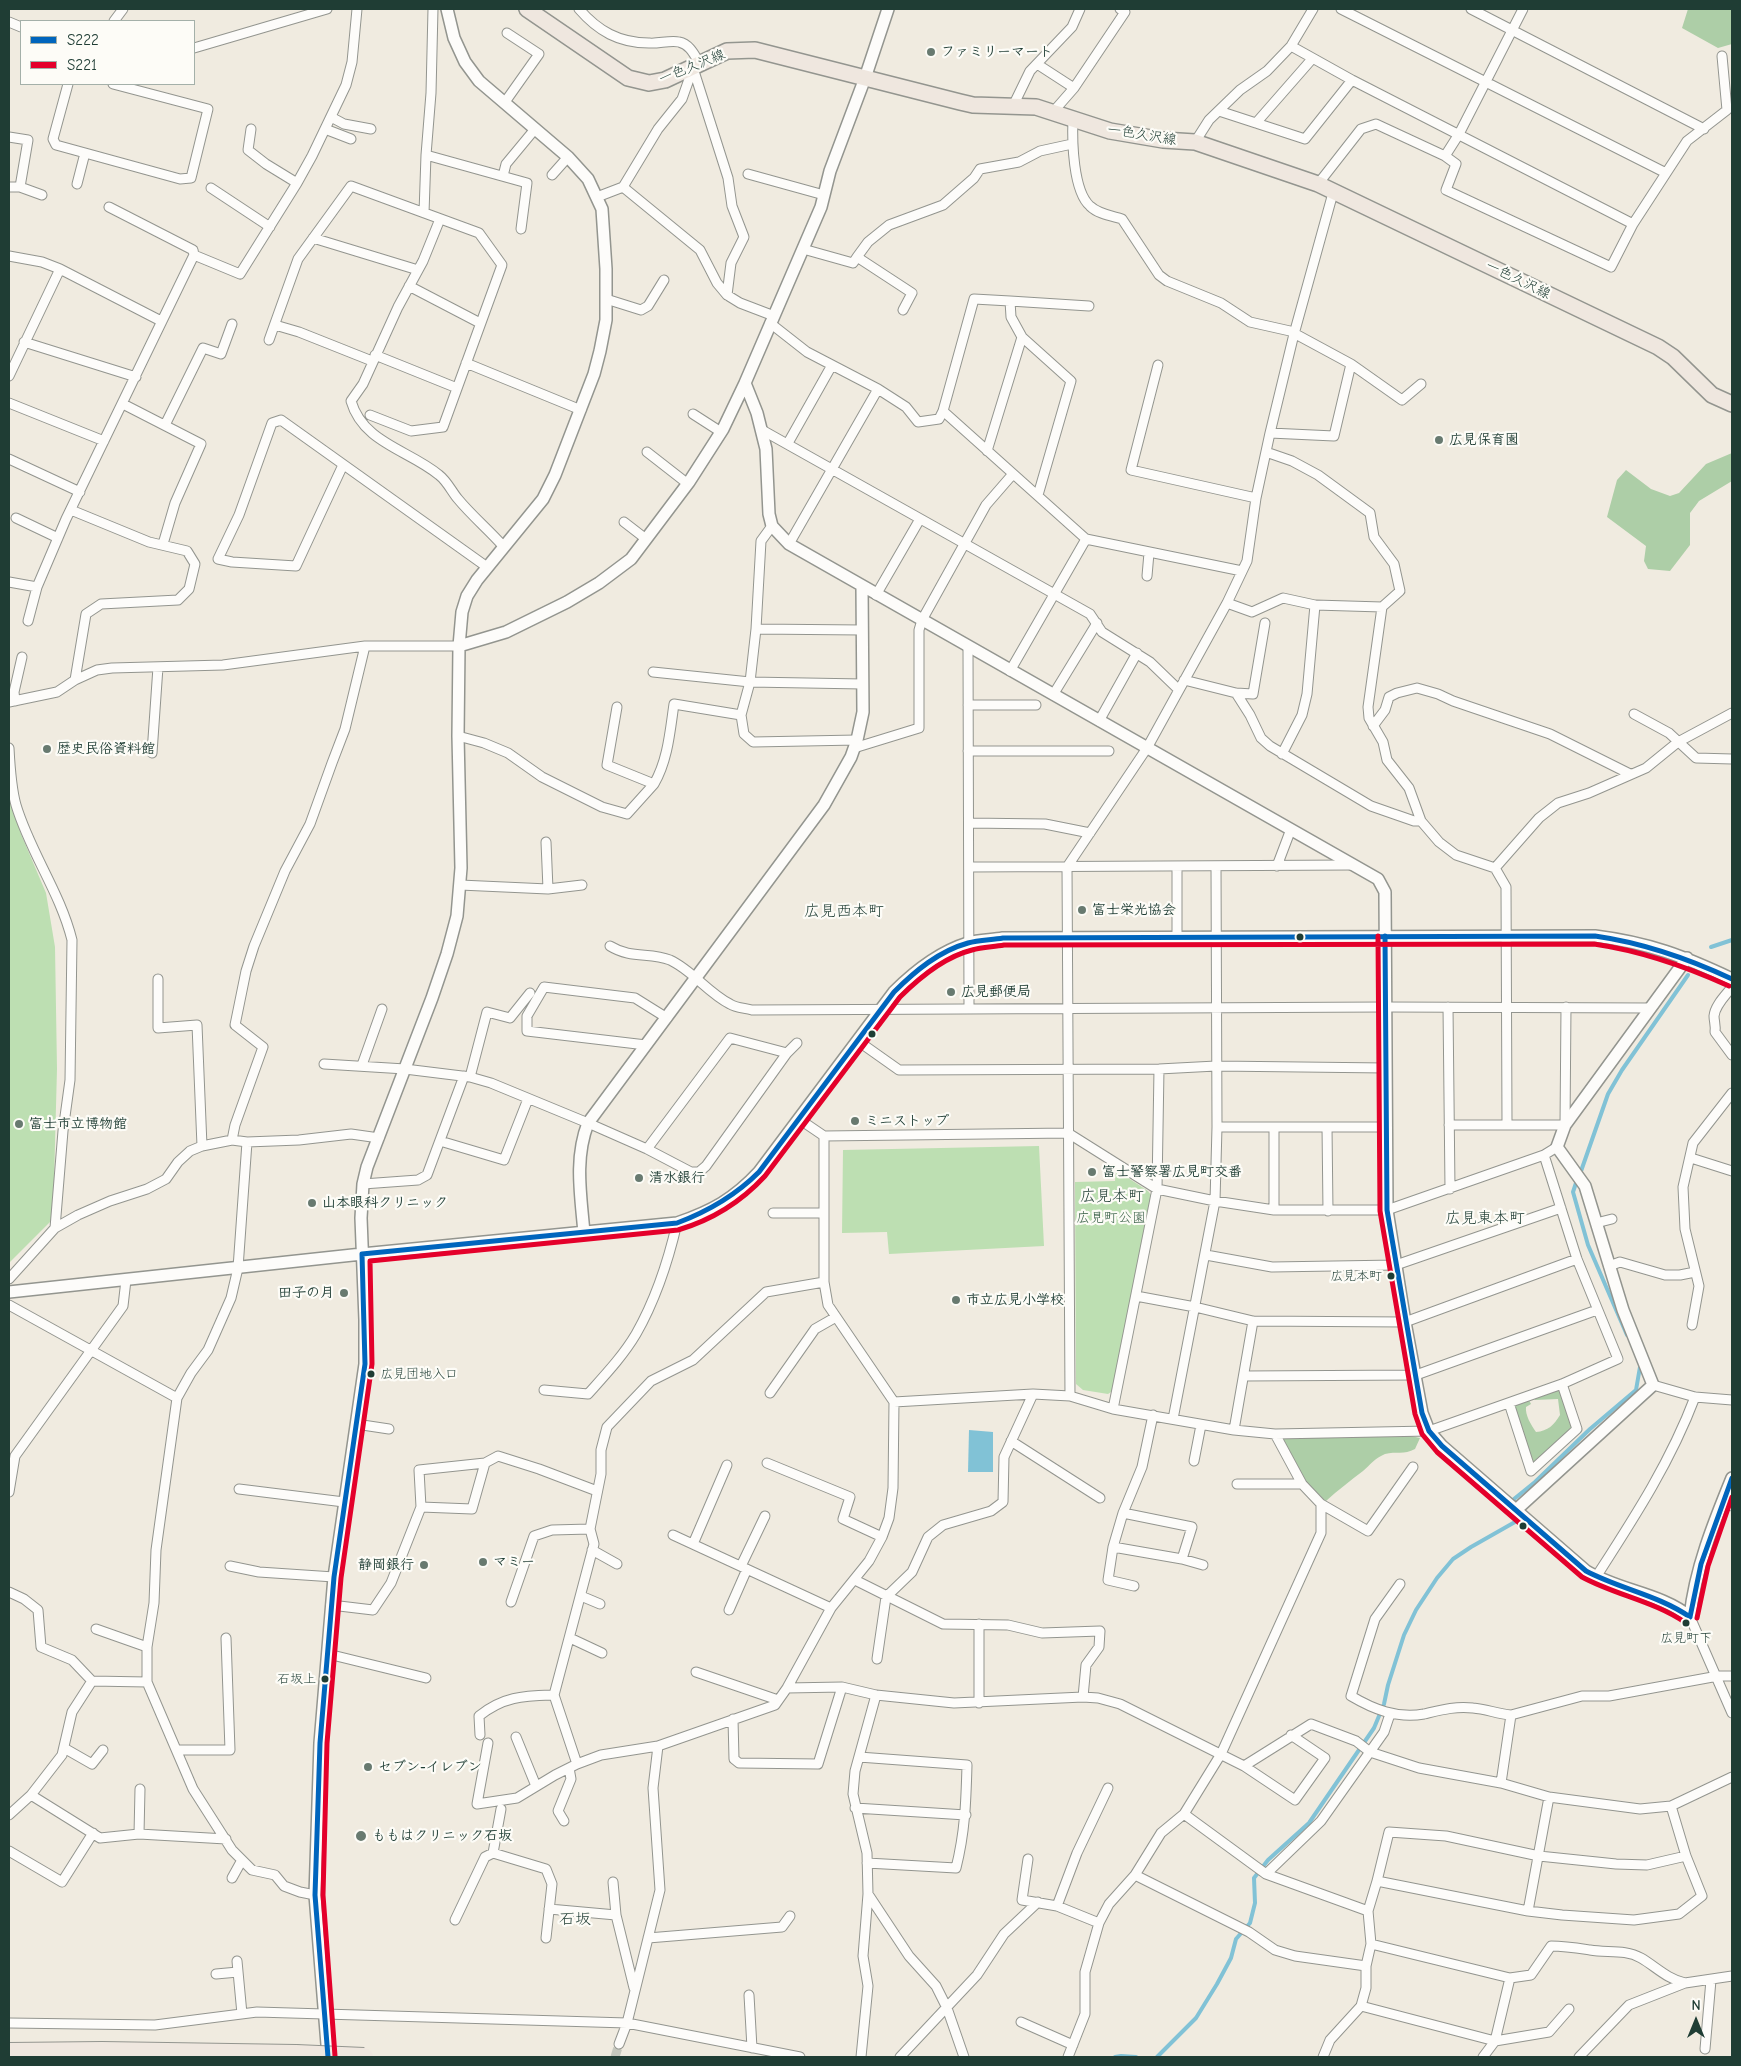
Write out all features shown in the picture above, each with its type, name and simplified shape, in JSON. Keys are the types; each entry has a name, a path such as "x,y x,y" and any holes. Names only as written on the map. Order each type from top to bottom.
{"highway":[{"path":"9,2052 102,2051 364,2057"}],"main road":[{"name":"一色久沢線","path":"527,9 628,78 649,83 665,80 727,51 755,50 973,104 1036,107 1110,131 1163,140 1194,142 1318,184 1333,193 1418,231 1658,347 1673,357 1712,395 1732,404"}],"street":[{"path":"115,20 122,9"},
{"path":"195,48 304,12 327,9"},
{"path":"194,255 240,274 297,183 346,85 352,62 358,9"},
{"path":"424,213 426,155 432,93 433,9"},
{"path":"328,2057 315,1895 320,1743 334,1577 365,1364 361,1218 363,1184 367,1167 447,954 457,916 460,885 458,736 459,646 462,612 467,596 487,567 543,499 555,475 581,410 600,351 606,320 602,209 588,179 568,157 479,81 465,62 454,38 447,9"},
{"path":"579,9 606,33 623,40 648,43 680,42 690,48 728,178 732,206 744,237 731,263 727,295"},
{"path":"22,657 12,702 57,692 75,680 97,670 112,668 223,665 365,646 459,646 506,632 567,602 599,583 631,559 688,484 721,432 745,383 821,208 837,149 865,78 888,9"},
{"path":"1013,106 1030,72 1072,27 1080,9"},
{"path":"1053,112 1074,88 1125,12 1120,9"},
{"path":"1194,142 1208,120 1240,90 1266,71 1291,46 1313,9"},
{"path":"1340,9 1666,173"},
{"path":"1471,9 1704,129"},
{"path":"1445,156 1459,134 1522,9"},
{"path":"505,102 539,54 507,34"},
{"path":"1291,46 1352,80 1633,224"},
{"path":"1318,184 1361,129 1376,124 1445,156 1456,164 1446,190 1611,267 1633,224 1687,141 1727,110 1722,56"},
{"path":"1256,123 1312,59"},
{"path":"1037,64 1074,88"},
{"path":"597,197 623,187 658,129 682,99 696,66"},
{"path":"1219,111 1304,139 1352,80"},
{"path":"68,85 53,139 56,145 180,179 191,178 208,109 117,85"},
{"path":"331,117 344,124 371,129"},
{"path":"1074,119 1072,144 1074,163 1087,202 1102,213 1122,219 1159,275 1167,281 1221,303 1250,322 1294,334 1351,364 1402,400 1421,384"},
{"path":"251,129 248,150 266,164 297,183"},
{"path":"325,129 351,140"},
{"path":"503,176 506,164 535,129"},
{"path":"9,137 28,140 20,187"},
{"path":"803,249 853,263 868,242 889,225 943,205 974,178 980,168 1019,162 1040,151 1072,144"},
{"path":"77,184 85,153"},
{"path":"426,155 528,183 521,229"},
{"path":"552,175 568,157"},
{"path":"748,174 824,194"},
{"path":"270,340 298,259 351,186 479,234 502,265 443,427 411,431 370,415"},
{"path":"9,187 20,187 42,196"},
{"path":"623,187 700,250 717,283 727,295 772,320 807,352 878,389 906,407 918,422 939,419 943,411 974,299 1089,306"},
{"path":"212,188 270,227"},
{"path":"1070,1396 1067,867 1147,748 1228,603 1247,561 1256,498 1270,433 1294,334 1333,193"},
{"path":"28,621 37,588 58,538 194,255 193,250 109,207"},
{"path":"440,219 418,270 363,384 351,401 355,415 379,439 421,462 441,476 459,500 504,546"},
{"path":"313,238 377,252 403,260 418,270"},
{"path":"9,256 42,262 60,269 161,321"},
{"path":"858,257 912,292 903,310"},
{"path":"9,376 60,269"},
{"path":"606,299 641,310 648,306 664,280"},
{"path":"409,286 431,292 454,309 480,322"},
{"path":"454,309 457,300"},
{"path":"1010,301 1011,317 1022,337 1071,381 1038,495"},
{"path":"165,426 204,348 221,354 232,324"},
{"path":"275,325 300,328 325,343 374,358 457,388"},
{"path":"325,343 328,332"},
{"path":"987,451 1022,337"},
{"path":"24,342 136,377"},
{"path":"466,363 581,410"},
{"path":"788,443 832,364"},
{"path":"1270,433 1334,436 1351,364"},
{"path":"1158,365 1131,470 1256,498"},
{"path":"745,383 762,430 766,449 767,502 772,526 789,544 1378,879 1385,892 1387,1210 1422,1413 1429,1431 1442,1446 1586,1571 1596,1577 1672,1605 1690,1617 1718,1676 1732,1713"},
{"path":"789,544 878,389"},
{"path":"9,403 104,441"},
{"path":"123,404 201,444 175,503 163,544"},
{"path":"943,411 1012,475 1038,495 1086,539 1149,554 1242,571"},
{"path":"693,414 721,432"},
{"path":"343,465 296,566 232,562 218,559 239,515 272,423 281,420 487,567"},
{"path":"762,430 1090,614 1102,632 1150,662 1179,690"},
{"path":"648,452 688,484"},
{"path":"1266,452 1292,461 1318,475 1370,513 1374,537 1394,564 1400,591 1382,607 1368,707 1373,726 1383,742 1387,760 1409,788 1421,821 1439,842 1456,855 1495,868 1506,887 1507,1124"},
{"path":"9,459 80,492"},
{"path":"772,526 762,541 750,682 741,715 744,734 752,742 856,744 919,728 919,630 922,620 986,505 1012,475"},
{"path":"71,510 149,542 187,551 195,564 188,589 178,600 100,604 86,614 75,680"},
{"path":"16,518 58,538"},
{"path":"876,595 920,520"},
{"path":"624,522 646,539"},
{"path":"1010,671 1086,539"},
{"path":"1147,576 1149,554"},
{"path":"9,582 37,588"},
{"path":"584,1234 579,1153 588,1123 824,805 856,744 862,712 862,586"},
{"path":"1228,603 1252,612 1282,598 1315,605 1382,607"},
{"path":"1282,754 1302,715 1306,694 1315,605"},
{"path":"1053,695 1097,623"},
{"path":"1184,680 1236,693 1253,694 1265,623"},
{"path":"756,629 862,630"},
{"path":"232,1140 235,1125 263,1047 235,1025 246,970 254,946 286,871 310,824 345,729 365,646"},
{"path":"968,647 969,1009"},
{"path":"1099,721 1138,653"},
{"path":"152,753 158,667"},
{"path":"653,672 750,682 862,684"},
{"path":"1373,726 1385,710 1389,697 1417,688 1550,734 1630,774"},
{"path":"1236,693 1250,715 1261,738 1282,754 1371,806 1414,821 1421,821"},
{"path":"458,736 484,743 508,753 542,777 602,807 627,814 659,776 667,747 674,704 741,715"},
{"path":"968,705 1036,705"},
{"path":"617,707 607,765 654,784"},
{"path":"1495,868 1539,818 1558,803 1589,794 1646,768 1678,742 1732,713"},
{"path":"1634,714 1669,733 1696,758 1732,759"},
{"path":"9,748 10,773 16,804 25,830 57,896 72,940 70,1080 63,1131 55,1228"},
{"path":"968,751 1109,751"},
{"path":"968,823 1045,824 1090,833"},
{"path":"1277,866 1290,829"},
{"path":"546,842 548,889"},
{"path":"969,867 1355,865"},
{"path":"1177,866 1178,937"},
{"path":"1173,1419 1215,1201 1217,1127 1216,866"},
{"path":"460,885 548,889 582,885"},
{"path":"9,1292 362,1254 584,1234 677,1223 704,1214 743,1190 759,1172 894,992 909,976 930,961 969,943 1003,938 1067,937 1595,936 1630,940 1687,958 1732,979"},
{"path":"610,946 626,954 656,957 671,961 730,1005 752,1010 883,1008 1651,1008"},
{"path":"798,1119 824,1136 1068,1133 1157,1188 1215,1201 1274,1210 1328,1212 1387,1210 1544,1156 1557,1148 1566,1125 1687,958"},
{"path":"158,979 158,1028 197,1025 202,1146"},
{"path":"646,1046 527,1031 527,1016 544,987 635,998 667,1018"},
{"path":"1732,987 1716,1009 1714,1017 1716,1024 1715,1032 1732,1055"},
{"path":"363,1184 418,1180 427,1175 467,1076 488,1012 510,1018 530,994"},
{"path":"1448,1007 1450,1188"},
{"path":"1566,1007 1566,1125"},
{"path":"362,1065 382,1009"},
{"path":"647,1149 730,1038 787,1053"},
{"path":"858,1041 899,1070 1159,1069 1216,1066 1386,1068"},
{"path":"324,1064 362,1065 467,1076 491,1083 588,1123 647,1149 691,1172 699,1172 706,1166 787,1053 797,1043"},
{"path":"1113,1409 1157,1188 1159,1069"},
{"path":"1692,1325 1699,1286 1684,1229 1683,1187 1693,1143 1732,1093"},
{"path":"440,1141 504,1160 528,1099"},
{"path":"1449,1124 1566,1125"},
{"path":"1217,1127 1386,1127"},
{"path":"1327,1127 1328,1212"},
{"path":"1274,1128 1274,1210"},
{"path":"9,1279 55,1228 78,1215 110,1201 147,1189 166,1179 178,1162 190,1151 202,1146 232,1140 247,1142 299,1140 351,1134 379,1138"},
{"path":"488,1743 478,1804 517,1798 573,1766 601,1755 658,1746 775,1705 787,1688 831,1608 869,1561 882,1537 889,1518 893,1488 894,1402 828,1305 824,1282 824,1136"},
{"path":"247,1142 238,1268 231,1298 208,1350 191,1372 177,1398 156,1550 154,1602 147,1647 147,1682 178,1750 193,1789 232,1850 252,1870 275,1875 284,1886 315,1895"},
{"path":"1557,1148 1585,1186 1623,1310 1653,1385"},
{"path":"894,1402 1033,1394 1070,1396 1113,1409 1234,1430 1275,1434 1429,1431 1562,1384 1618,1359 1577,1259 1544,1156"},
{"path":"1691,1158 1732,1171"},
{"path":"1206,1255 1272,1267 1396,1265 1561,1208"},
{"path":"773,1213 824,1213"},
{"path":"1596,1223 1612,1220"},
{"path":"544,1390 588,1394 619,1359 636,1334 658,1287 668,1262 677,1223"},
{"path":"1136,1296 1195,1307 1253,1321 1405,1322 1577,1259"},
{"path":"1609,1266 1620,1262 1665,1276 1680,1276 1695,1272"},
{"path":"9,1492 15,1456 122,1306 126,1280"},
{"path":"564,1821 558,1811 571,1779 573,1766 554,1695 594,1544 590,1529 601,1474 601,1450 606,1427 651,1381 693,1360 766,1292 824,1282"},
{"path":"9,1305 177,1398"},
{"path":"1244,1376 1416,1375 1597,1310"},
{"path":"770,1393 815,1329 836,1317"},
{"path":"1234,1430 1253,1321"},
{"path":"1509,1403 1532,1471 1577,1429 1562,1384"},
{"path":"1653,1385 1695,1397 1732,1400"},
{"path":"1516,1510 1653,1385"},
{"path":"877,1660 886,1597 912,1572 928,1537 944,1525 991,1511 1003,1502 1004,1457 1033,1394"},
{"path":"1596,1577 1661,1474 1684,1427 1695,1397"},
{"path":"1134,1586 1108,1580 1123,1513 1142,1467 1153,1415"},
{"path":"356,1424 389,1430"},
{"path":"1194,1461 1202,1425"},
{"path":"1275,1434 1302,1484 1321,1504 1368,1531 1413,1466"},
{"path":"1011,1441 1100,1498"},
{"path":"331,1605 372,1610 391,1583 421,1507 419,1470 485,1463 498,1456 598,1491"},
{"path":"421,1507 472,1509 485,1463"},
{"path":"767,1463 850,1497 843,1519 882,1537"},
{"path":"693,1544 727,1465"},
{"path":"1690,1617 1708,1539 1727,1504 1732,1478"},
{"path":"1237,1484 1302,1484"},
{"path":"239,1489 344,1502"},
{"path":"1068,2057 1085,2014 1085,1972 1099,1923 1109,1904 1135,1875 1161,1833 1184,1814 1221,1754 1315,1550 1321,1533 1321,1504"},
{"path":"1123,1513 1192,1528 1182,1559"},
{"path":"729,1610 765,1516"},
{"path":"510,1602 534,1536 552,1530 590,1529"},
{"path":"673,1535 831,1608"},
{"path":"1114,1547 1182,1559 1204,1565"},
{"path":"592,1550 617,1564"},
{"path":"230,1566 259,1572 334,1577"},
{"path":"854,1580 944,1624 1008,1625 1042,1632 1100,1631 1099,1647 1086,1665 1083,1697"},
{"path":"1400,1584 1375,1619 1351,1696 1374,1709 1390,1714 1422,1714 1441,1708 1474,1708 1500,1714 1511,1714 1582,1696 1609,1696 1718,1676 1732,1676"},
{"path":"9,1592 24,1599 38,1610 41,1648 72,1660 92,1682 147,1682"},
{"path":"581,1596 600,1604"},
{"path":"979,1624 979,1703"},
{"path":"96,1629 147,1647"},
{"path":"178,1750 230,1750 226,1638"},
{"path":"570,1638 602,1653"},
{"path":"328,1654 426,1678"},
{"path":"696,1672 778,1700"},
{"path":"9,1814 31,1795 62,1755 72,1712 92,1682"},
{"path":"787,1688 842,1687 876,1695 954,1703 1083,1697 1098,1698 1120,1704 1221,1754 1244,1766 1295,1800 1325,1758 1290,1735"},
{"path":"733,1720 734,1759 739,1763 818,1764 842,1687"},
{"path":"480,1735 479,1716 487,1710 515,1697 554,1695"},
{"path":"861,2057 868,1986 864,1956 868,1894 867,1853 853,1794 859,1757 876,1695"},
{"path":"1265,1874 1321,1821 1384,1732 1390,1714"},
{"path":"1502,1784 1511,1714"},
{"path":"1244,1766 1290,1735 1311,1724 1360,1744 1370,1752 1419,1768 1502,1784 1549,1797 1640,1809 1671,1806 1732,1777"},
{"path":"516,1737 536,1786"},
{"path":"619,2044 627,2023 660,1890 653,1788 658,1746"},
{"path":"64,1748 92,1764 103,1750"},
{"path":"859,1757 967,1765 966,1815 963,1839 956,1868 867,1863"},
{"path":"1058,1906 1077,1853 1108,1788"},
{"path":"140,1789 140,1834"},
{"path":"31,1795 100,1838 140,1834 226,1839"},
{"path":"1528,1910 1549,1797"},
{"path":"1377,1881 1562,1915 1634,1920 1679,1914 1702,1896 1686,1856 1671,1806"},
{"path":"855,1808 966,1815"},
{"path":"493,1853 501,1809"},
{"path":"1184,1814 1254,1868 1265,1874 1368,1911"},
{"path":"1323,2057 1330,2040 1361,2006 1366,1988 1366,1966 1371,1944 1368,1911 1389,1832 1446,1836 1539,1856 1616,1864 1647,1865 1686,1856"},
{"path":"9,1850 62,1882 92,1833"},
{"path":"455,1920 485,1857 493,1853 546,1869 552,1884 546,1938"},
{"path":"1028,1859 1022,1900 1058,1906 1099,1923"},
{"path":"232,1878 242,1860"},
{"path":"1135,1875 1250,1932 1274,1950 1295,1956 1366,1966"},
{"path":"613,1882 616,1915 635,1991"},
{"path":"868,1894 909,1956 936,1986 947,2008 964,2057"},
{"path":"900,2057 947,2008 976,1974 1004,1934 1038,1902"},
{"path":"548,1909 616,1915"},
{"path":"648,1938 782,1927 790,1916"},
{"path":"1371,1944 1510,1978 1531,1975 1551,1946 1628,1952 1641,1958 1664,1974 1685,1983"},
{"path":"237,1961 242,2014"},
{"path":"216,1974 238,1972"},
{"path":"1579,2057 1629,2005 1685,1983 1732,1976"},
{"path":"1483,2057 1495,2041 1510,1978"},
{"path":"1705,2049 1711,1980"},
{"path":"749,1995 752,2048"},
{"path":"1361,2006 1495,2041 1549,2032 1569,2009"},
{"path":"9,2023 155,2025 257,2012 627,2023 800,2057"},
{"path":"1021,2022 1073,2045"}],"green space":[{"path":"1688,9 1732,9 1732,44 1718,48 1682,28"},
{"path":"1732,453 1732,481 1699,501 1690,513 1690,545 1670,571 1648,569 1644,561 1646,546 1607,517 1617,480 1626,470 1651,489 1670,496 1679,493 1706,464"},
{"path":"9,793 21,834 46,893 55,947 57,1069 53,1219 9,1263"},
{"path":"1039,1146 1044,1246 889,1254 887,1232 842,1233 843,1150"},
{"name":"広見町公園","path":"1116,1170 1148,1191 1151,1195 1114,1390 1108,1394 1083,1390 1076,1384 1075,1182 1115,1181"},
{"path":"1561,1385 1573,1428 1534,1466 1512,1404 1528,1398 1531,1404 1526,1407 1526,1413 1536,1432 1547,1429 1553,1425 1560,1415 1558,1399 1535,1400 1533,1397"},
{"path":"1406,1435 1420,1438 1415,1449 1381,1456 1326,1501 1313,1493 1279,1437"}],"water":[{"path":"969,1430 993,1432 993,1472 968,1472"}],"waterway":[{"path":"1711,947 1732,940"},
{"path":"1580,1174 1608,1094 1622,1070 1688,975"},
{"path":"1577,1180 1573,1192 1588,1245 1627,1335"},
{"path":"1514,1506 1514,1499 1535,1482 1590,1429 1636,1390 1640,1367"},
{"path":"1157,2057 1196,2018 1217,1984 1231,1958 1236,1939 1250,1923 1255,1903 1254,1878 1268,1860 1309,1823 1374,1728 1384,1704 1404,1635 1416,1610 1437,1578 1453,1559 1515,1522 1514,1513"},
{"path":"1115,2057 1136,2057"}],"tunnel":[{"path":"615,2057 619,2044"}],"transit line":[{"name":"S221","path":"1378,936 1380,1211 1415,1414 1422,1434 1437,1452 1582,1577 1661,1609 1686,1623"},
{"name":"S222","path":"1385,936 1387,1210 1422,1413 1429,1431 1442,1446 1586,1571 1665,1603 1690,1617"},
{"name":"S222","path":"362,1254 677,1223 711,1208 731,1196 759,1172 894,992 919,969 937,956 972,942 1003,938 1595,936 1665,952 1732,979"},
{"name":"S221","path":"335,2056 323,1895 327,1743 341,1578 372,1364 370,1261 678,1230 703,1221 736,1202 765,1176 900,997 924,975 942,963 952,957 976,949 1004,945 1594,944 1663,960 1729,986"},
{"name":"S222","path":"328,2057 315,1895 320,1743 334,1577 365,1364 362,1254"},
{"name":"S222","path":"1690,1617 1701,1564 1732,1478"},
{"name":"S221","path":"1697,1618 1708,1566 1732,1497"}],"place":[{"name":"ファミリーマート","path":"931,52"},
{"name":"広見保育園","path":"1439,440"},
{"name":"歴史民俗資料館","path":"47,749"},
{"name":"富士栄光協会","path":"1082,910"},
{"name":"広見郵便局","path":"951,992"},
{"name":"ミニストップ","path":"855,1121"},
{"name":"富士市立博物館","path":"19,1124"},
{"name":"富士警察署広見町交番","path":"1092,1172"},
{"name":"清水銀行","path":"639,1178"},
{"name":"山本眼科クリニック","path":"312,1203"},
{"name":"広見本町","path":"1391,1276"},
{"name":"田子の月","path":"344,1293"},
{"name":"市立広見小学校","path":"956,1300"},
{"name":"広見団地入口","path":"371,1374"},
{"name":"マミー","path":"483,1562"},
{"name":"静岡銀行","path":"424,1565"},
{"name":"広見町下","path":"1686,1623"},
{"name":"石坂上","path":"325,1679"},
{"name":"セブン-イレブン","path":"368,1767"},
{"name":"ももはクリニック石坂","path":"361,1836"}],"district":[{"name":"広見西本町","path":"844,911"},
{"name":"広見本町","path":"1112,1196"},
{"name":"広見東本町","path":"1485,1218"},
{"name":"石坂","path":"575,1919"}]}
